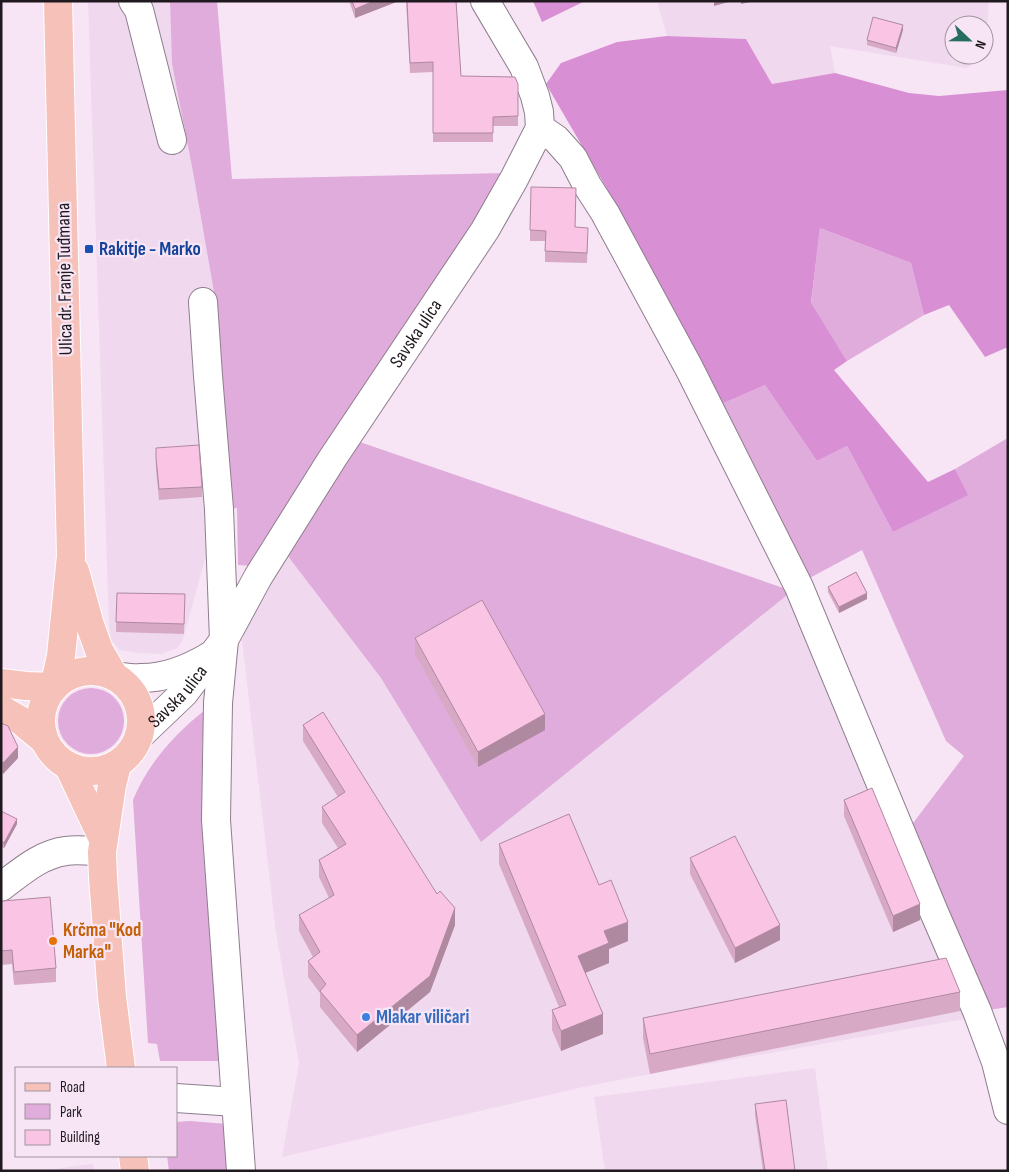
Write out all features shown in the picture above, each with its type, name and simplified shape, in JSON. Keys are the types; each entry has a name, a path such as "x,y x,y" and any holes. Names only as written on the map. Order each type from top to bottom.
{"main road":[{"name":"Ulica dr. Franje Tuđmana","path":"54,687 62,656 71,556 58,1"},
{"name":"Ulica dr. Franje Tuđmana","path":"71,556 90,625 99,650 114,676"},
{"path":"1,709 20,720 44,740 53,754 69,767 86,771 104,770 117,765 130,754 140,735 142,718 138,701 128,687 114,676 98,671 87,671 70,676 54,687 45,702 41,719 44,740"},
{"path":"1,683 54,687"},
{"path":"117,765 102,846 102,877 112,997 121,1067"},
{"path":"69,767 102,846"},
{"path":"133,1157 136,1171"}],"street":[{"path":"133,1 139,10 172,140"},
{"path":"485,1 524,68 535,96 540,128 556,139 574,158 587,185 606,213 689,368 799,587 977,1011 996,1062 1008,1110"},
{"name":"Savska ulica","path":"140,735 184,694 218,647 258,577 332,459 485,230 540,128"},
{"path":"203,302 219,509 216,820 241,1171"},
{"name":"Savska ulica","path":"114,676 144,678 172,674 193,666 218,647"},
{"path":"1,887 35,862 55,853 102,846"},
{"path":"178,1098 236,1102"}],"shaded area":[{"path":"88,1 170,1 172,64 218,315 230,509 205,512 207,552 183,639 177,648 161,654 120,650 111,640 109,625"},
{"path":"533,1 585,1 542,22"},
{"path":"657,1 989,1 988,15 944,15 944,64 830,46 835,73 772,84 746,39 667,36"},
{"path":"667,36 746,39 772,84 835,73 909,93 939,96 1008,90 1008,347 985,357 949,305 924,315 911,263 820,228 811,303 847,361 834,370 928,482 955,469 968,495 893,532 847,446 817,461 765,385 717,406 606,187 546,84 561,63 617,42"},
{"path":"948,65 972,65 967,68"},
{"path":"284,551 381,678 792,591 970,1018 583,1087 282,1157 299,1063 276,933 242,640 254,605"},
{"path":"815,1068 828,1171 605,1171 594,1097"},
{"path":"93,1164 94,1171 48,1171 67,1167"}],"green space":[{"path":"170,1 217,1 232,179 505,173 253,566 238,565 237,508 230,509 218,315 172,64"},
{"path":"820,228 911,263 924,315 847,361 811,304"},
{"path":"765,385 817,461 847,446 893,532 967,494 955,469 1006,439 1008,445 1008,1007 988,1010 910,827 964,756 946,741 862,550 804,581 717,406"},
{"path":"357,441 792,591 481,842 381,678 284,551"},
{"path":"91,688 104,691 114,698 121,708 124,721 121,734 114,744 104,751 91,754 78,751 68,744 61,734 58,721 61,708 68,698 78,691"},
{"path":"205,710 202,751 204,812 224,1061 160,1061 157,1044 148,1043 133,800 146,774 163,750"},
{"path":"178,1122 228,1124 232,1171 169,1171 167,1157 178,1157"}],"building":[{"path":"352,1 374,1 355,9"},
{"path":"407,1 456,1 461,76 515,77 518,84 518,116 493,117 493,133 433,133 433,62 410,63"},
{"path":"873,17 903,25 896,48 867,40"},
{"path":"531,187 576,188 575,227 588,228 587,253 545,251 546,231 530,230"},
{"path":"199,445 202,487 159,489 156,448"},
{"path":"856,572 867,593 839,607 828,587"},
{"path":"117,593 185,594 184,624 116,622"},
{"path":"482,600 545,714 478,752 415,638"},
{"path":"323,712 437,894 440,891 455,908 430,976 357,1035 320,991 326,984 308,961 320,952 299,915 334,895 319,860 346,844 322,807 345,792 303,725"},
{"path":"1,723 8,726 18,747 3,763 1,761"},
{"path":"872,788 920,904 893,916 844,800"},
{"path":"1,811 17,819 4,843 1,841"},
{"path":"569,814 599,885 611,880 628,922 604,931 609,943 578,956 603,1014 561,1031 552,1010 566,1005 499,844"},
{"path":"735,836 780,925 735,948 690,858"},
{"path":"50,897 56,968 14,972 12,950 1,951 1,903 3,901"},
{"path":"946,958 960,992 650,1054 643,1018"},
{"path":"786,1100 795,1171 765,1171 755,1104"}],"place":[{"name":"Rakitje - Marko","path":"89,249"},
{"name":"Krčma \"Kod Marka\"","path":"53,941"},
{"name":"Mlakar viličari","path":"366,1017"}]}
